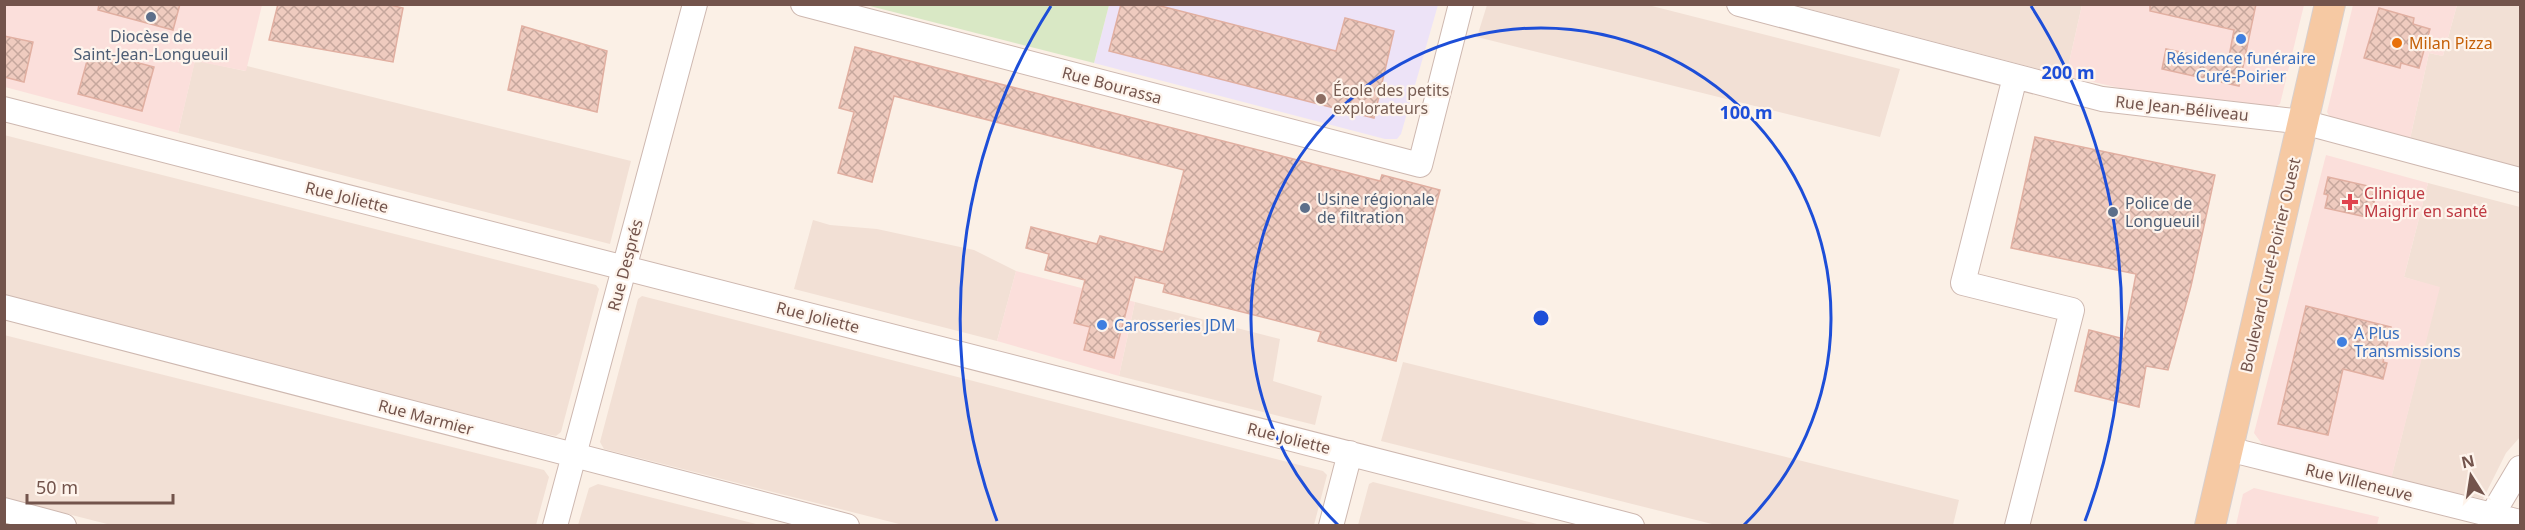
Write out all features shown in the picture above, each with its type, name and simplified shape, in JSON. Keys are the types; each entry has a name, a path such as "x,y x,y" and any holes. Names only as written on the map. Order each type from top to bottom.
{"main road":[{"name":"Boulevard Curé-Poirier Ouest","path":"2210,525 2330,4"}],"street":[{"name":"Rue Després","path":"555,525 695,4"},
{"name":"Rue Bourassa","path":"803,4 1420,165 1461,4"},
{"name":"Rue Jean-Béliveau","path":"1739,4 2102,99 2302,122 2520,180"},
{"path":"2015,76 1963,283 2072,310 2017,525"},
{"name":"Rue Joliette","path":"4,109 1632,525"},
{"name":"Rue Marmier","path":"4,307 848,525"},
{"name":"Rue Villeneuve","path":"2228,449 2520,522"},
{"path":"1331,525 1350,453"},
{"path":"2492,514 2520,468"},
{"path":"4,510 64,525"}],"shaded area":[{"path":"4,5 262,5 246,71 195,61 178,133 5,87"},
{"name":"École des petits explorateurs","path":"1109,5 1438,5 1401,134 1397,139 1385,139 1094,63"},
{"path":"1487,5 1648,5 1900,69 1880,137 1477,37"},
{"path":"1794,5 2082,5 2066,76"},
{"path":"2082,5 2304,5 2280,104 2272,109 2120,88 2066,76"},
{"path":"2353,5 2457,5 2443,56 2429,53 2410,139 2331,119 2327,112"},
{"path":"2457,5 2520,5 2520,167 2410,139 2429,53 2443,56"},
{"path":"195,60 245,71 247,66 631,161 610,244 178,133"},
{"path":"4,135 596,285 599,289 561,432 556,436 546,434 5,297"},
{"path":"2326,155 2428,183 2404,277 2440,287 2391,479 2262,444 2254,433"},
{"path":"2428,183 2520,207 2520,437 2506,453 2483,499 2391,479 2439,288 2404,277"},
{"path":"813,220 830,225 877,229 974,250 1016,271 997,341 794,289"},
{"path":"1016,271 1135,302 1119,376 997,341"},
{"path":"642,296 1323,471 1327,475 1314,525 903,525 604,449 600,442 638,299"},
{"path":"1135,302 1280,339 1273,381 1322,396 1315,425 1119,376"},
{"path":"4,335 544,470 549,477 536,525 111,525 5,498"},
{"path":"1403,362 1959,500 1953,525 1716,525 1381,441"},
{"path":"1373,482 1541,525 1358,525 1369,484"},
{"path":"598,484 760,525 578,525 589,488"},
{"path":"2254,488 2379,517 2377,525 2236,525 2243,494"}],"green space":[{"path":"866,5 1109,5 1094,63"}],"building":[{"name":"Diocèse de Saint-Jean-Longueuil","path":"99,4 180,4 173,30 98,10"},
{"path":"278,4 386,4 403,8 393,62 269,40"},
{"path":"1121,4 1153,4 1336,51 1345,18 1394,31 1374,118 1109,51"},
{"name":"Résidence funéraire Curé-Poirier","path":"2150,4 2256,4 2239,86 2162,69 2166,49 2228,62 2234,30 2150,11"},
{"name":"Milan Pizza","path":"2379,8 2414,18 2413,24 2430,29 2419,68 2401,63 2400,68 2364,58"},
{"path":"522,26 607,51 597,112 508,90"},
{"path":"4,36 33,42 24,82 4,77"},
{"name":"Usine régionale de filtration","path":"855,47 1380,181 1382,175 1440,190 1396,361 1318,341 1321,332 1163,292 1165,284 1135,277 1114,358 1084,350 1090,327 1074,323 1085,280 1045,270 1049,254 1026,248 1031,227 1097,244 1100,236 1163,252 1184,170 894,96 872,182 838,173 854,112 839,108"},
{"path":"90,50 154,67 142,111 78,94"},
{"name":"Police de Longueuil","path":"2035,137 2215,175 2191,286 2168,370 2146,366 2139,407 2075,391 2089,330 2124,339 2136,274 2011,248"},
{"name":"Clinique Maigrir en santé","path":"2328,177 2377,188 2371,218 2325,208 2328,195 2324,194"},
{"path":"2306,306 2391,327 2383,362 2387,363 2383,379 2343,369 2328,435 2278,424"}],"place":[{"name":"Diocèse de Saint-Jean-Longueuil","path":"151,17"},
{"name":"Résidence funéraire Curé-Poirier","path":"2241,39"},
{"name":"Milan Pizza","path":"2397,43"},
{"name":"École des petits explorateurs","path":"1321,99"},
{"name":"Clinique Maigrir en santé","path":"2350,202"},
{"name":"Usine régionale de filtration","path":"1305,208"},
{"name":"Police de Longueuil","path":"2113,212"},
{"name":"Carosseries JDM","path":"1102,325"},
{"name":"A Plus Transmissions","path":"2342,342"}]}
